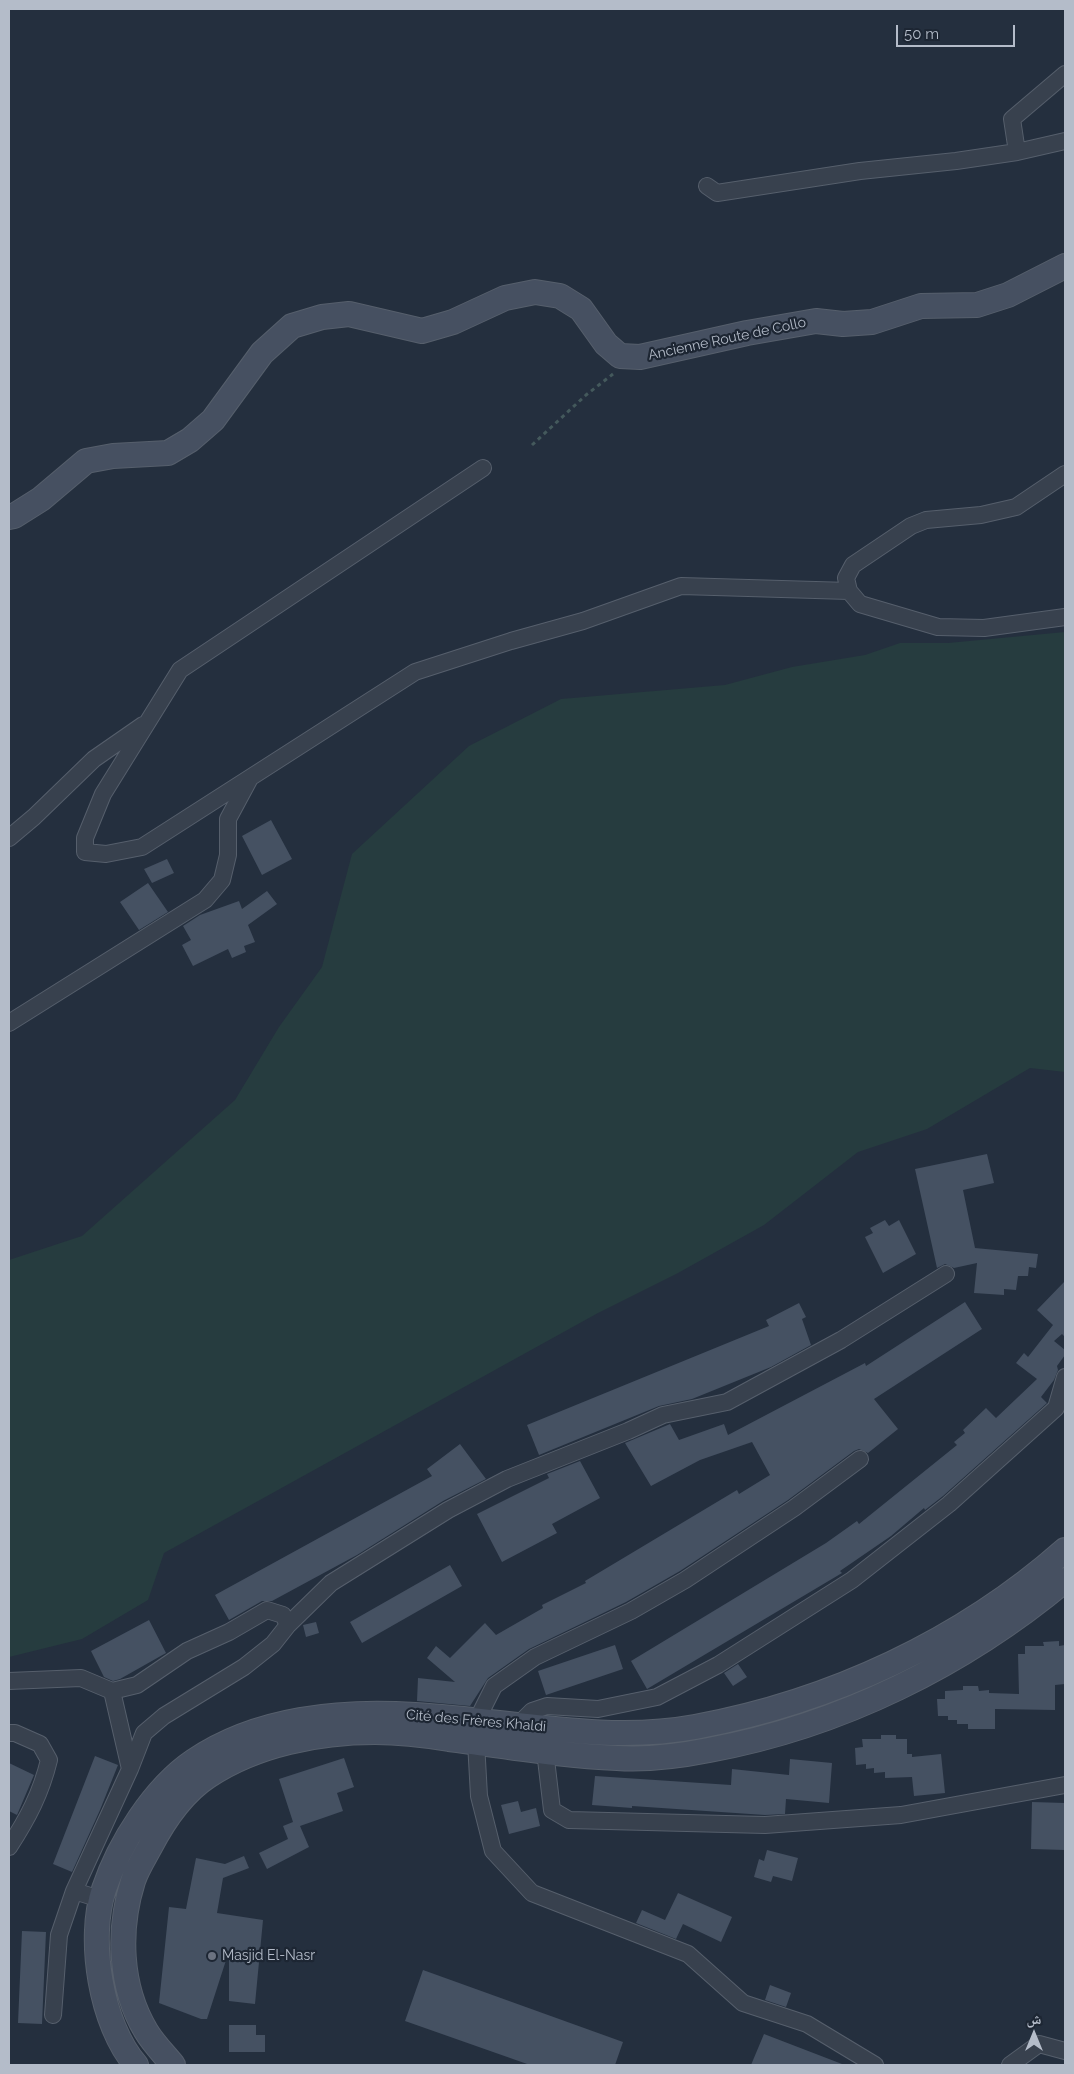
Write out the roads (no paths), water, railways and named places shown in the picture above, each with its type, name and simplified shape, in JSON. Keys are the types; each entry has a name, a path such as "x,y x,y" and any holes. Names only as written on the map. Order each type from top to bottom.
{"main road":[{"name":"Ancienne Route de Collo","path":"9,517 14,516 41,499 86,460 113,456 168,453 190,440 213,420 262,353 292,326 322,317 349,314 422,331 453,322 505,298 535,292 560,296 581,310 606,344 620,356 636,357 816,321 843,324 872,322 921,306 977,305 1008,295 1065,266"},
{"name":"Cité des Frères Khaldi","path":"514,1736 553,1728 592,1732 650,1732 694,1727 744,1716 811,1695 895,1662 951,1633 1002,1601 1065,1550"},
{"name":"Cité des Frères Khaldi","path":"136,2065 127,2054 109,2014 102,1988 97,1962 96,1926 100,1899 109,1873 125,1841 149,1806 175,1776 194,1760 258,1730 303,1720 340,1715 417,1715 477,1731 514,1736 545,1751 618,1758 676,1756 756,1741 878,1699 923,1676 965,1653 1065,1580"},
{"name":"Cité des Frères Khaldi","path":"173,2065 146,2032 133,2003 125,1973 123,1926 135,1876 162,1824 187,1793 206,1777 225,1766 272,1747 303,1739 340,1733 376,1732 410,1734 477,1731"}],"street":[{"path":"1017,152 1012,118 1065,74"},
{"path":"707,186 717,193 860,171 956,161 1017,152 1065,141"},
{"path":"482,468 180,670 103,794 85,838 85,852 106,854 142,848 415,672 511,641 583,621 681,586 750,590 849,591"},
{"path":"1065,474 1016,507 981,515 926,520 911,526 853,565 846,578 849,591 860,604 938,627 984,628 1065,617"},
{"path":"9,838 34,817 94,759 148,721"},
{"path":"9,1023 205,900 222,880 228,855 228,819 250,778"},
{"path":"53,2015 59,1935 74,1891 130,1769 144,1733 164,1716 244,1667 274,1644 288,1625 331,1583 457,1505 507,1479 628,1431 663,1415 727,1402 841,1340 946,1274"},
{"path":"514,1736 532,1711 546,1706 598,1709 657,1697 718,1665 844,1585 949,1504 1056,1408 1065,1377"},
{"path":"860,1459 794,1508 685,1580 631,1611 535,1657 494,1686 477,1731 478,1796 493,1851 532,1893 688,1954 743,2003 807,2024 875,2065"},
{"path":"9,1681 81,1678 112,1691 137,1685 187,1651 229,1632 267,1610 283,1616 288,1625"},
{"path":"112,1691 130,1769"},
{"path":"553,1728 545,1751 552,1810 570,1820 764,1825 901,1816 1065,1785"},
{"path":"9,1733 40,1744 49,1760 42,1789 24,1825 9,1847"},
{"path":"74,1891 100,1899"},
{"path":"1010,2065 1039,2044 1065,2051"}],"place":[{"name":"Masjid El-Nasr","path":"212,1956"}]}
